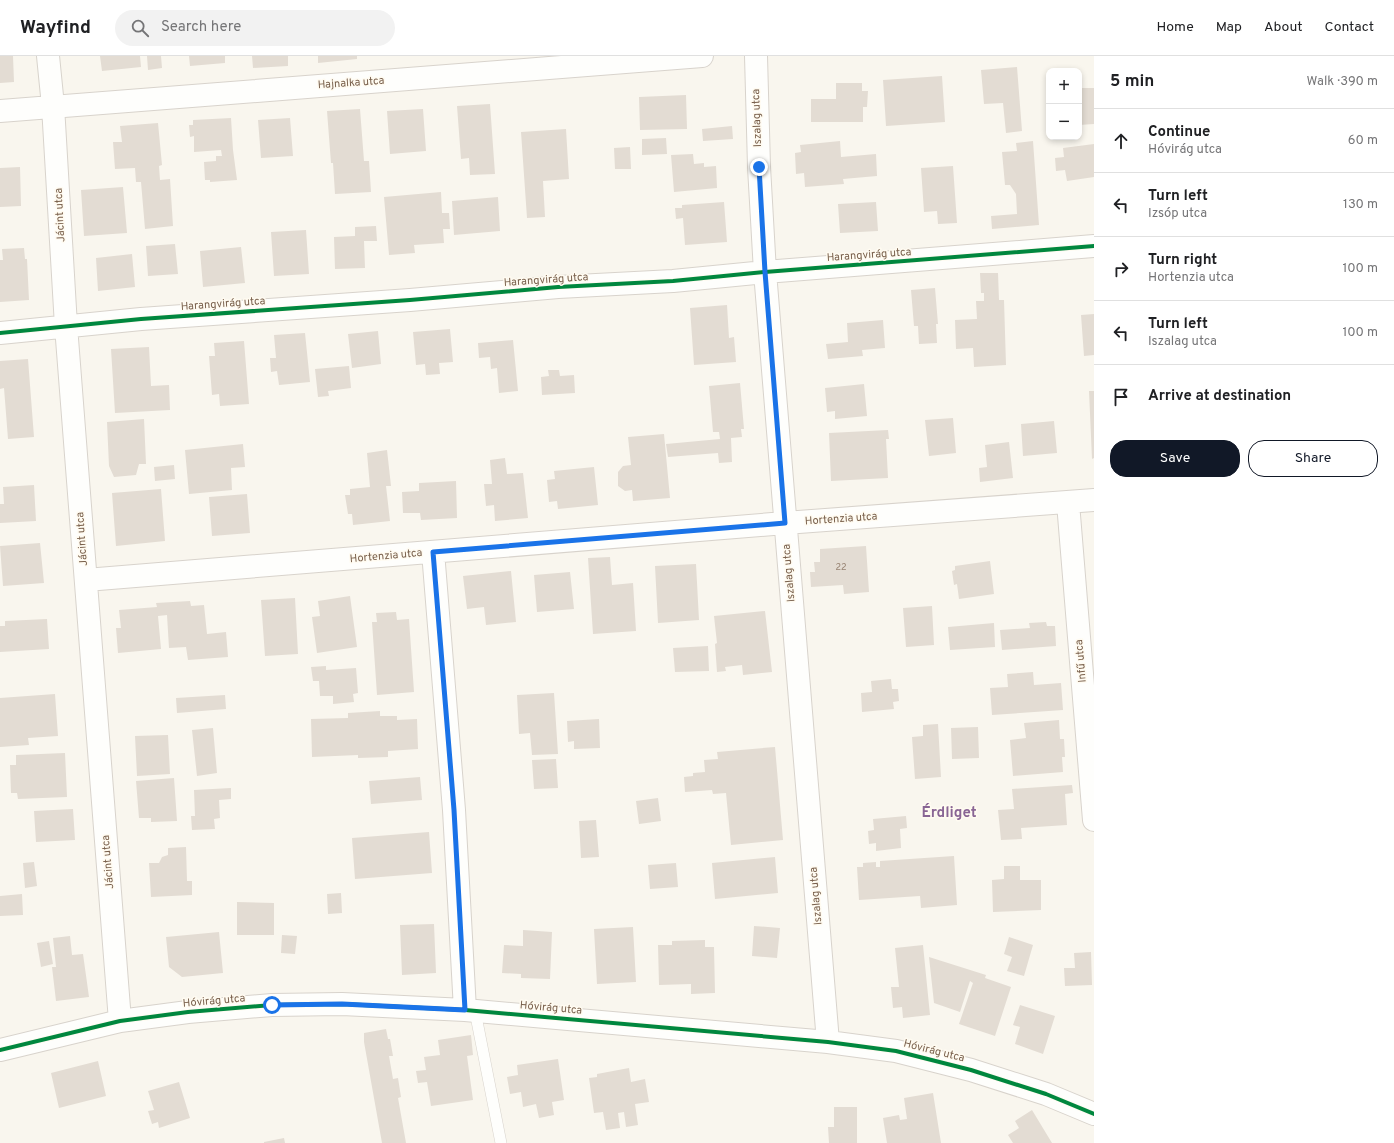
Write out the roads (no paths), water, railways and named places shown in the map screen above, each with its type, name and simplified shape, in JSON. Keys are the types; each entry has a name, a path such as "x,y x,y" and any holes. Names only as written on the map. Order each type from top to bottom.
{"street":[{"name":"Jácint utca","path":"48,56 53,106 66,326 120,1021"},
{"name":"Hajnalka utca","path":"0,111 702,56"},
{"name":"Iszalag utca","path":"756,56 759,167 765,272 828,1042"},
{"name":"Harangvirág utca","path":"0,333 142,319 403,301 558,287 672,281 765,272 1094,246"},
{"name":"Hortenzia utca","path":"86,580 785,523 1094,500"},
{"name":"Infű utca","path":"1068,503 1094,820"},
{"path":"433,552 470,1010"},
{"name":"Hóvirág utca","path":"0,1050 120,1021 188,1012 272,1005 342,1004 470,1010 828,1042 896,1051 972,1070 1046,1094 1094,1114"}],"lane":[{"path":"470,1010 501,1143"}],"district":[{"name":"Érdliget","path":"949,813"}]}
